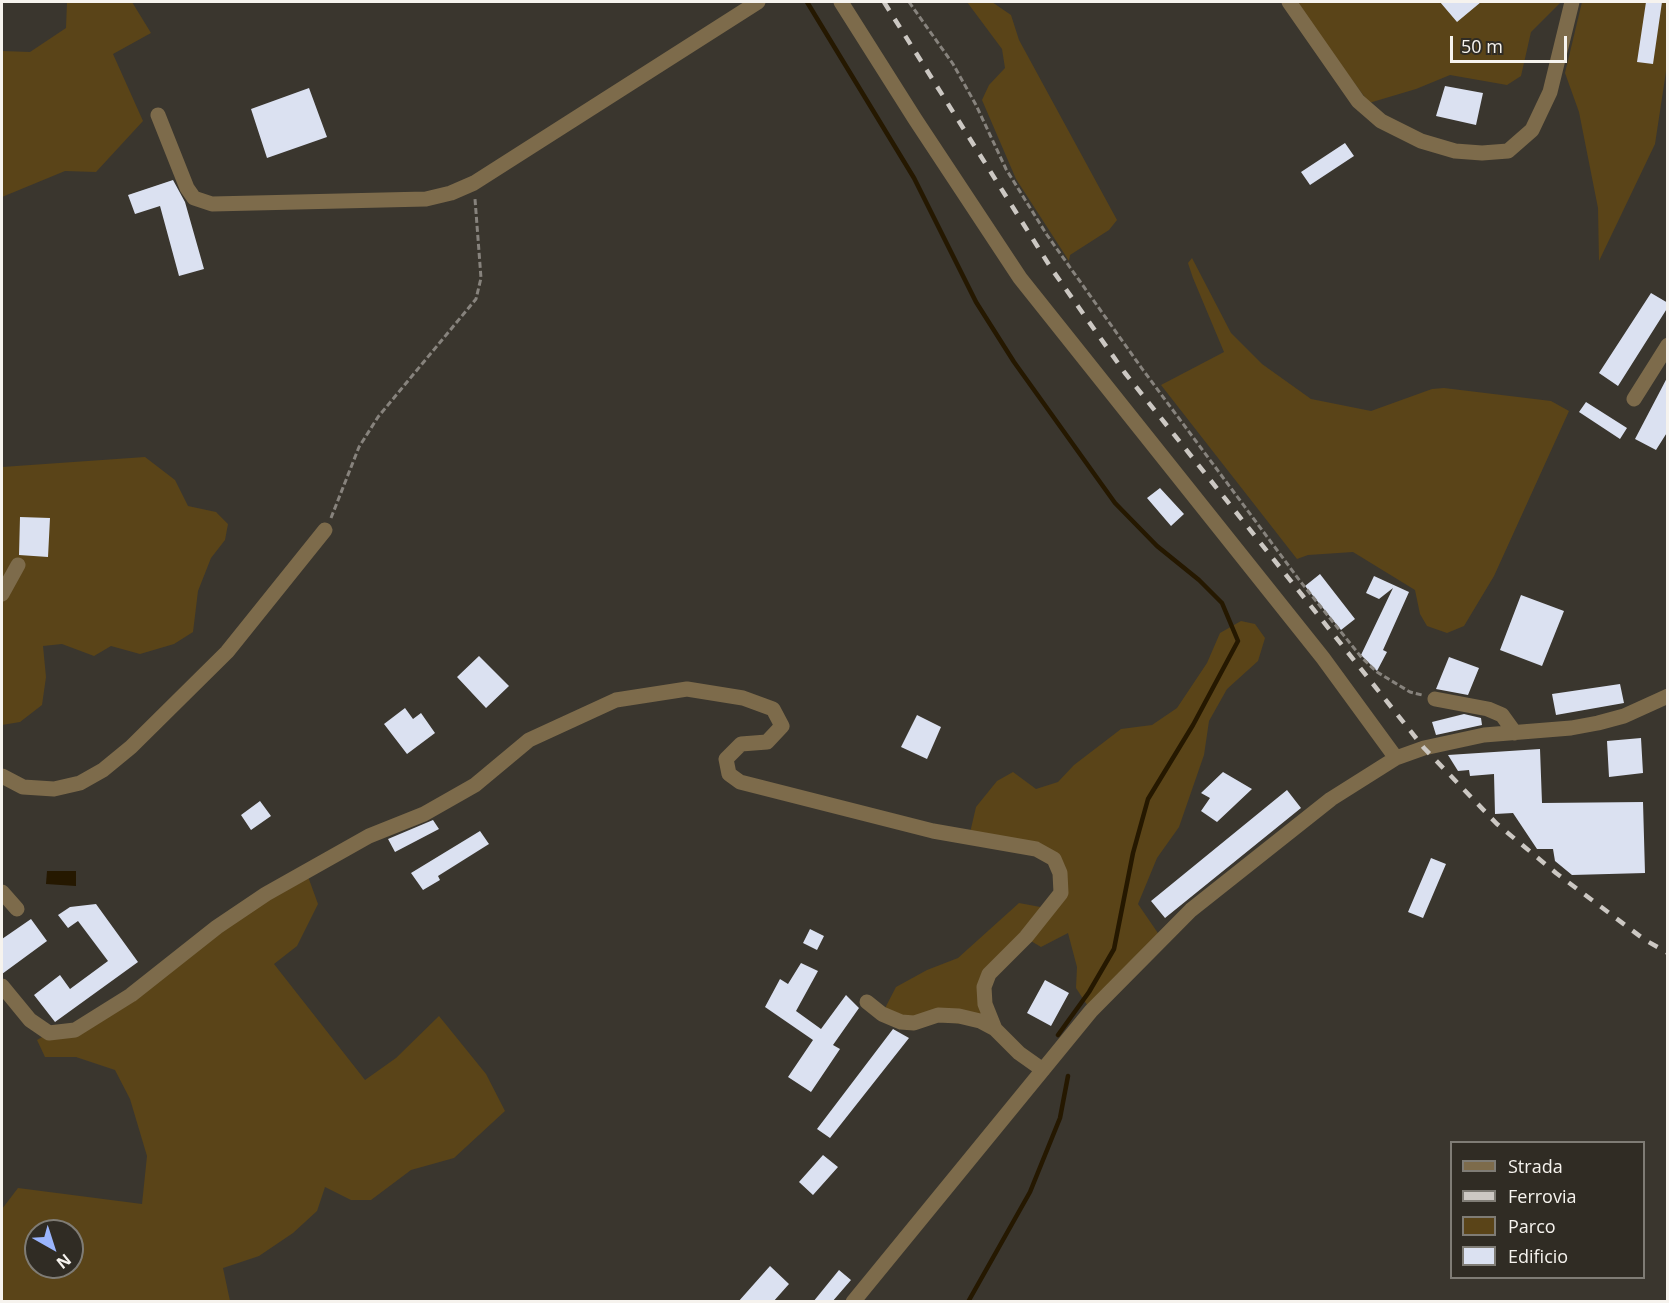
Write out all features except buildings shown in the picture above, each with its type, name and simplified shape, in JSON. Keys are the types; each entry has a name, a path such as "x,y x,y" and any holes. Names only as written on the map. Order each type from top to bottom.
{"street":[{"path":"158,115 187,188 194,198 212,204 426,200 474,183 758,2"},
{"path":"841,2 1020,278 1323,658 1396,758"},
{"path":"1289,2 1358,101 1381,121 1421,141 1455,151 1482,153 1508,151 1532,130 1550,92 1572,2"},
{"path":"1634,399 1668,345"},
{"path":"2,776 22,787 54,789 80,783 103,770 131,747 215,665 325,530"},
{"path":"2,594 18,565"},
{"path":"2,986 30,1020 49,1033 75,1030 131,995 217,927 266,894 369,836 424,814 465,790 529,740 616,700 687,689 743,698 773,709 782,726 767,742 741,744 726,759 729,774 740,782 933,831 1036,849 1054,859 1060,873 1061,893 1026,937 989,974 984,987 985,1004 995,1029"},
{"path":"853,1302 1091,1011 1191,910 1331,799 1396,758 1453,741 1598,723 1624,716 1668,696"},
{"path":"1435,699 1488,709 1502,716 1515,733"},
{"path":"2,892 17,909"},
{"path":"867,1002 882,1014 901,1022 914,1023 938,1014 980,1021 995,1029 1019,1053 1044,1070"}],"path":[{"path":"909,2 953,64 976,105 1006,169 1047,235 1143,370 1300,581 1362,658 1377,672 1410,692 1435,699"},
{"path":"325,530 359,447 378,417 476,299 481,278 474,183"}],"green space":[{"path":"67,2 132,2 151,33 113,54 143,121 96,172 65,171 2,197 2,51 30,52 66,28"},
{"path":"967,2 992,2 1011,15 1019,40 1117,220 1109,230 1070,255 1069,261 1016,179 982,100 989,85 1005,68 1002,49"},
{"path":"1295,2 1561,2 1531,32 1521,76 1507,85 1450,75 1416,89 1369,103"},
{"path":"1582,2 1667,2 1667,65 1655,144 1599,261 1598,208 1579,112 1565,73"},
{"path":"1192,258 1231,333 1262,364 1311,399 1371,411 1432,389 1444,388 1551,401 1569,411 1494,576 1464,626 1447,633 1427,626 1420,614 1415,590 1353,552 1308,555 1297,559 1161,385 1224,352 1193,278 1188,263"},
{"path":"145,457 175,480 188,506 216,512 228,524 225,540 211,558 198,591 193,632 174,644 140,654 111,646 94,656 62,644 43,646 46,677 42,705 20,722 2,725 2,467"},
{"path":"1241,621 1255,624 1265,638 1258,661 1227,689 1209,721 1204,755 1179,827 1157,858 1138,904 1162,939 1091,1011 1076,988 1077,967 1068,933 1041,947 1026,938 989,974 995,1028 882,1014 896,987 927,970 958,958 1019,903 1051,909 1061,893 1054,859 969,837 976,807 997,781 1013,772 1036,789 1058,782 1074,765 1121,729 1152,725 1177,708 1207,663 1220,633"},
{"path":"306,871 318,904 297,946 274,964 365,1080 396,1058 439,1016 486,1074 505,1111 454,1158 411,1170 371,1200 351,1200 325,1187 317,1211 293,1233 259,1256 223,1268 230,1301 2,1301 2,1209 18,1188 142,1204 147,1156 130,1099 115,1070 76,1057 45,1057 37,1040 49,1033 75,1030"}],"shaded area":[{"path":"47,871 76,871 76,886 46,884"}],"waterway":[{"path":"807,2 914,178 976,302 1014,362 1115,503 1157,546 1199,580 1222,603 1238,641 1193,725 1148,799 1133,853 1114,949 1089,992 1058,1035"},
{"path":"968,1302 1030,1192 1060,1118 1068,1076"}],"railway":[{"path":"884,2 1051,268 1125,373 1424,748 1497,824 1556,873 1645,940 1668,953"}]}
